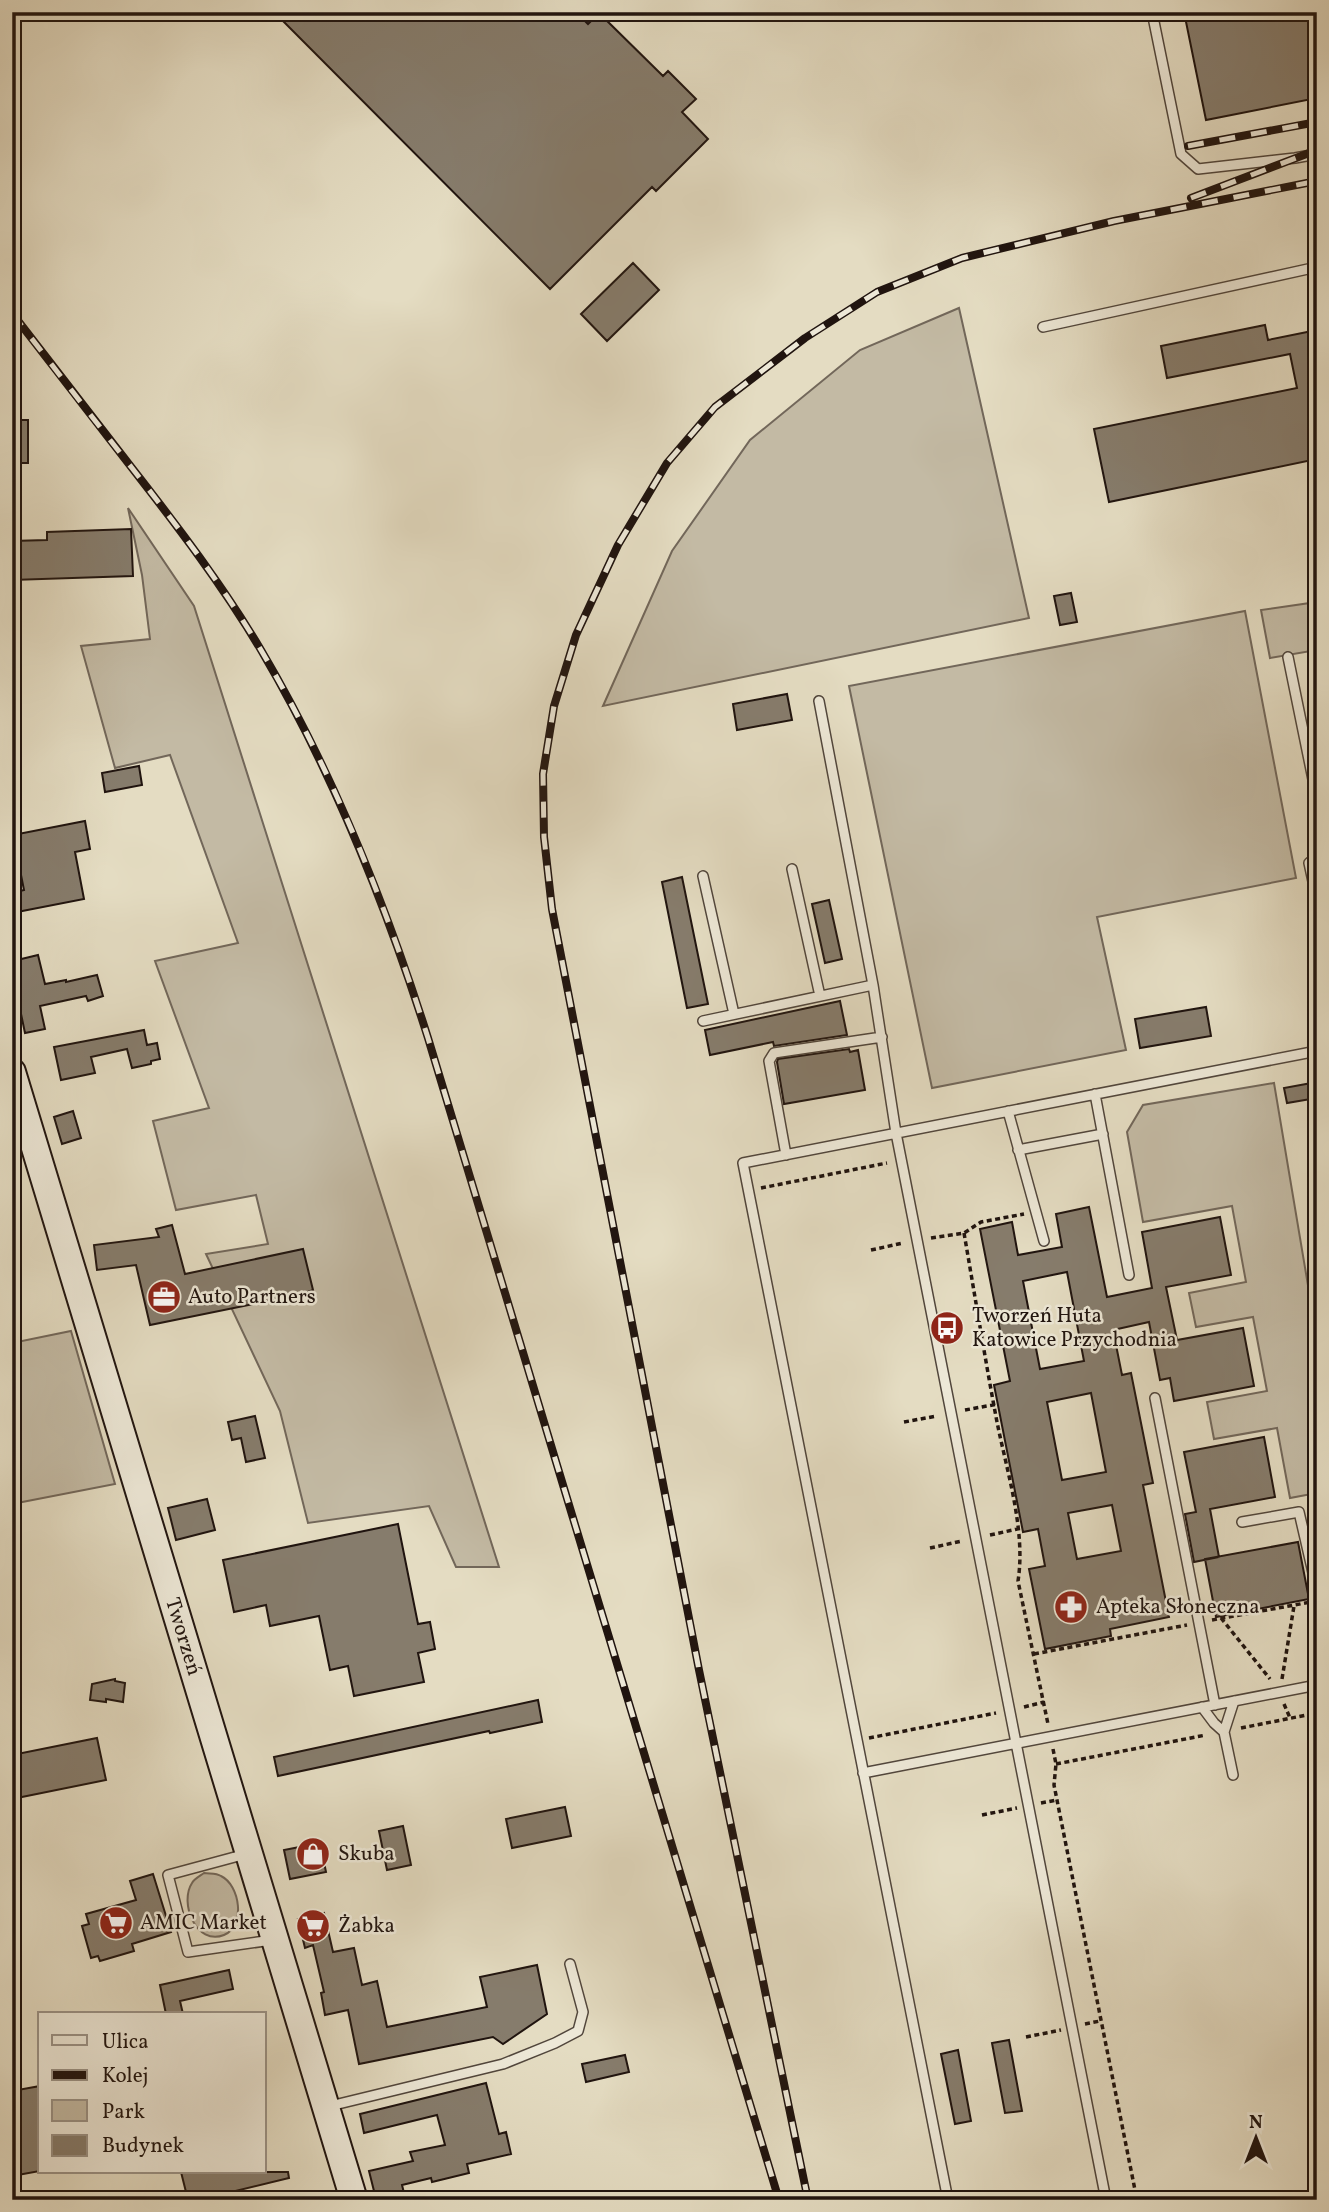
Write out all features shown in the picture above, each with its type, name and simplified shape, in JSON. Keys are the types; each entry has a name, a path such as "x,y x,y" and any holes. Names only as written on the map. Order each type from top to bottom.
{"street":[{"name":"Tworzeń","path":"12,1072 354,2200"}],"lane":[{"path":"1152,12 1181,154 1198,169 1317,154"},
{"path":"1043,327 1317,267"},
{"path":"1288,657 1317,799"},
{"path":"819,701 873,985 902,1160 1106,2200"},
{"path":"1317,856 1309,863 1314,886 1317,888"},
{"path":"792,869 820,996"},
{"path":"703,876 734,1014"},
{"path":"703,1021 873,985"},
{"path":"786,1155 769,1061 774,1054 882,1037"},
{"path":"948,2200 743,1163 1317,1051"},
{"path":"1095,1094 1129,1275"},
{"path":"1008,1111 1044,1241"},
{"path":"1018,1150 1102,1134"},
{"path":"1155,1398 1215,1705"},
{"path":"1242,1522 1299,1512 1317,1590"},
{"path":"863,1773 1316,1685 1317,1651"},
{"path":"1233,1775 1224,1732 1234,1701"},
{"path":"1202,1707 1213,1723 1224,1732"},
{"path":"247,1853 168,1875 188,1952 274,1939"},
{"path":"325,2107 503,2064 578,2031 583,2012 570,1964"}],"path":[{"path":"748,1190 902,1160"},
{"path":"871,1250 964,1233 981,1222 1035,1212"},
{"path":"964,1233 1018,1530 1021,1563 1018,1581 1056,1764 1054,1785 1137,2200"},
{"path":"1317,1299 1317,1319"},
{"path":"1034,1654 1317,1601"},
{"path":"1280,1692 1294,1605"},
{"path":"1221,1618 1280,1692 1290,1718"},
{"path":"857,1741 1044,1702"},
{"path":"1056,1764 1317,1713"}],"green space":[{"path":"959,308 1029,618 603,706 672,551 750,440 860,350"},
{"path":"128,508 194,606 499,1567 456,1567 429,1506 308,1523 280,1411 206,1254 268,1244 256,1195 176,1210 153,1121 209,1108 155,961 238,943 170,755 115,768 81,646 150,639 142,575"},
{"path":"1317,602 1317,650 1270,658 1261,610"},
{"path":"1245,611 1296,878 1097,917 1126,1050 932,1088 849,686"},
{"path":"1274,1083 1317,1339 1317,1493 1290,1498 1277,1428 1214,1439 1207,1402 1267,1391 1253,1317 1196,1327 1189,1293 1246,1282 1232,1206 1143,1222 1127,1132 1143,1105"},
{"path":"71,1331 115,1484 12,1504 12,1343"},
{"path":"204,1873 221,1876 233,1888 236,1896 238,1915 231,1930 224,1935 214,1937 205,1934 198,1929 189,1911 188,1891 193,1882"}],"building":[{"path":"274,12 576,12 588,24 599,13 663,76 668,71 696,99 682,112 708,139 656,191 652,187 550,289"},
{"path":"1184,12 1317,12 1317,98 1206,120"},
{"path":"633,263 659,290 607,341 581,314"},
{"path":"1265,325 1268,340 1317,330 1317,459 1109,502 1094,429 1297,388 1290,354 1167,378 1161,346"},
{"path":"12,420 28,420 28,463 12,463"},
{"path":"131,529 133,576 12,580 12,541 47,540 47,532"},
{"path":"1071,593 1077,622 1060,625 1054,596"},
{"path":"787,694 792,720 737,730 733,704"},
{"path":"139,766 142,785 105,792 102,773"},
{"path":"85,821 90,849 75,852 84,899 12,913 12,893 24,890 13,835"},
{"path":"682,877 708,1004 687,1008 662,882"},
{"path":"829,900 842,959 825,963 812,904"},
{"path":"38,955 45,984 97,975 103,996 88,1001 86,996 40,1006 45,1029 25,1033 13,961"},
{"path":"840,1001 847,1035 774,1046 773,1042 710,1055 705,1030"},
{"path":"1206,1007 1211,1036 1140,1048 1135,1019"},
{"path":"144,1030 147,1045 157,1043 160,1059 132,1068 127,1049 91,1057 95,1073 61,1080 54,1047"},
{"path":"849,1049 850,1052 858,1050 865,1090 784,1104 778,1059"},
{"path":"1317,1082 1317,1098 1287,1103 1284,1088"},
{"path":"73,1111 81,1138 62,1144 54,1117"},
{"path":"1089,1207 1107,1297 1152,1288 1142,1232 1220,1217 1231,1275 1166,1287 1177,1340 1243,1328 1254,1386 1174,1401 1170,1378 1160,1380 1149,1322 1113,1330 1122,1375 1131,1373 1153,1483 1143,1485 1169,1617 1110,1629 1111,1636 1045,1649 1029,1569 1045,1566 1038,1529 1023,1532 994,1385 1010,1381 980,1229 1012,1222 1018,1255 1062,1247 1056,1214","holes":["1067,1272 1084,1361 1040,1369 1023,1281","1091,1393 1106,1472 1062,1480 1047,1402","1112,1505 1121,1551 1077,1559 1068,1513"]},
{"path":"172,1225 185,1274 303,1249 313,1290 150,1325 136,1265 97,1270 94,1245 159,1237 156,1229"},
{"path":"255,1416 265,1458 246,1462 241,1438 232,1440 228,1422"},
{"path":"1264,1437 1275,1497 1210,1509 1219,1557 1194,1562 1185,1514 1196,1512 1184,1452"},
{"path":"207,1499 215,1530 176,1540 168,1508"},
{"path":"398,1524 418,1624 430,1622 435,1649 418,1653 424,1682 354,1696 348,1666 330,1670 319,1616 270,1626 266,1605 234,1612 223,1560"},
{"path":"1298,1542 1309,1599 1216,1617 1205,1559"},
{"path":"115,1679 125,1683 123,1702 90,1700 92,1684"},
{"path":"538,1700 542,1722 278,1776 274,1757"},
{"path":"97,1738 106,1780 12,1799 12,1755"},
{"path":"565,1807 571,1836 512,1848 506,1819"},
{"path":"403,1826 411,1865 387,1870 379,1831"},
{"path":"320,1843 326,1872 290,1879 284,1850"},
{"path":"153,1874 171,1932 132,1944 134,1951 100,1961 98,1956 91,1958 82,1926 89,1924 86,1914 136,1900 130,1881"},
{"path":"324,1913 333,1952 354,1948 362,1985 377,1981 387,2027 487,2007 480,1977 537,1965 547,2014 503,2044 493,2037 359,2064 348,2010 325,2015 321,1993 324,1992 313,1945 305,1948 298,1919"},
{"path":"229,1970 233,1989 180,2001 183,2012 166,2012 160,1985"},
{"path":"1009,2040 1022,2111 1005,2113 992,2043"},
{"path":"958,2050 971,2121 955,2124 941,2054"},
{"path":"625,2055 629,2072 586,2082 582,2064"},
{"path":"486,2083 499,2134 506,2132 511,2154 467,2164 469,2173 432,2182 431,2178 402,2185 404,2193 376,2199 369,2171 413,2161 410,2152 445,2145 437,2115 364,2133 360,2114"},
{"path":"38,2086 38,2171 12,2176 12,2091"},
{"path":"288,2172 289,2178 198,2200 188,2200 182,2174"}],"railway":[{"path":"1188,146 1317,122"},
{"path":"1191,198 1317,150"},
{"path":"808,2200 699,1670 552,909 544,837 543,774 554,706 576,635 618,545 667,463 715,407 805,338 877,292 962,258 1114,221 1317,181"},
{"path":"12,313 183,535 246,626 311,743 375,888 428,1038 779,2200"}],"place":[{"name":"Auto Partners","path":"164,1297"},
{"name":"Tworzeń Huta Katowice Przychodnia","path":"947,1328"},
{"name":"Apteka Słoneczna","path":"1071,1607"},
{"name":"Skuba","path":"313,1854"},
{"name":"AMIC Market","path":"116,1923"},
{"name":"Żabka","path":"313,1926"}]}
